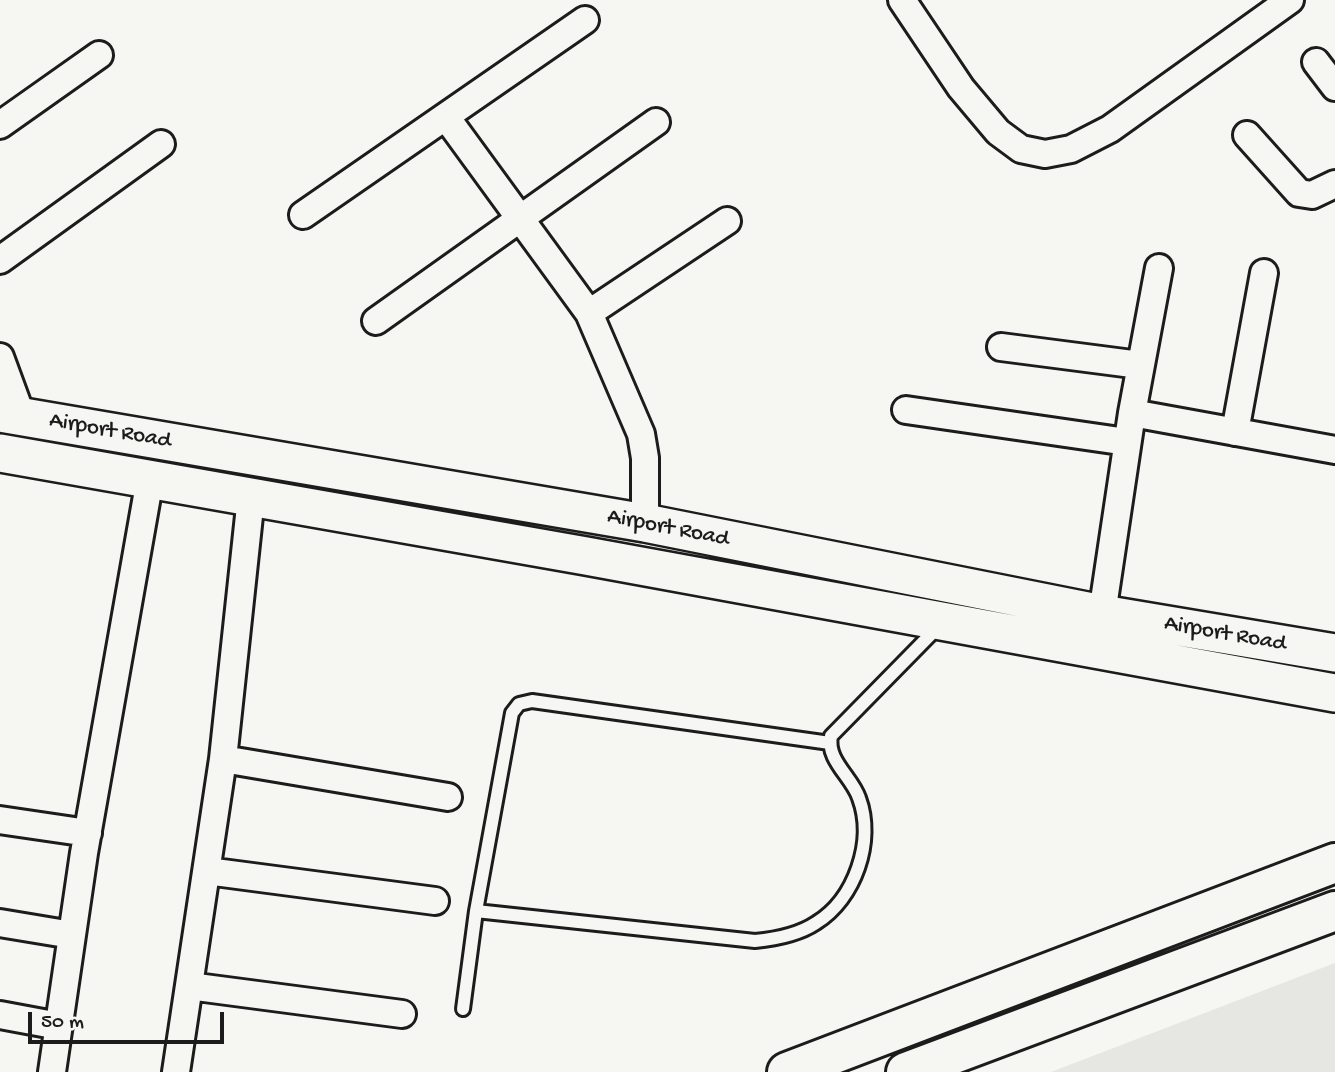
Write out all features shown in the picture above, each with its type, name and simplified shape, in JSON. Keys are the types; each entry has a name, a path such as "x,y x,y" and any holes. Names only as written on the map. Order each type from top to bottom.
{"main road":[{"name":"Airport Road","path":"11,415 645,523 1102,614 1335,653"},
{"path":"0,453 1335,693"},
{"path":"787,1072 1335,863"},
{"path":"906,1072 1335,911"}],"street":[{"path":"902,0 961,88 998,132 1021,149 1045,154 1071,149 1110,129 1290,0"},
{"path":"303,215 585,20"},
{"path":"0,125 99,55"},
{"path":"1315,62 1335,87"},
{"path":"446,117 589,313 641,434 645,458 645,523"},
{"path":"376,321 656,122"},
{"path":"1247,135 1299,192 1312,195 1335,184"},
{"path":"0,260 161,144"},
{"path":"589,313 727,221"},
{"path":"1102,614 1127,442 1158,268"},
{"path":"1235,432 1264,273"},
{"path":"1001,347 1140,365"},
{"path":"0,357 11,415"},
{"path":"906,410 1127,442"},
{"path":"1132,413 1335,450"},
{"path":"52,1072 88,833 150,479"},
{"path":"176,1072 223,759 251,497"},
{"path":"223,759 448,797"},
{"path":"0,820 88,833"},
{"path":"207,871 435,901"},
{"path":"0,923 72,935"},
{"path":"189,986 402,1014"},
{"path":"0,1015 60,1026"}],"lane":[{"path":"477,911 755,941 791,935 817,923 844,896 858,870 863,846 861,801 834,757 830,743 835,730 944,621"},
{"path":"463,1009 477,911 512,712 519,704 532,701 830,743"}],"shaded area":[{"path":"1335,963 1335,1072 1051,1072"}]}
